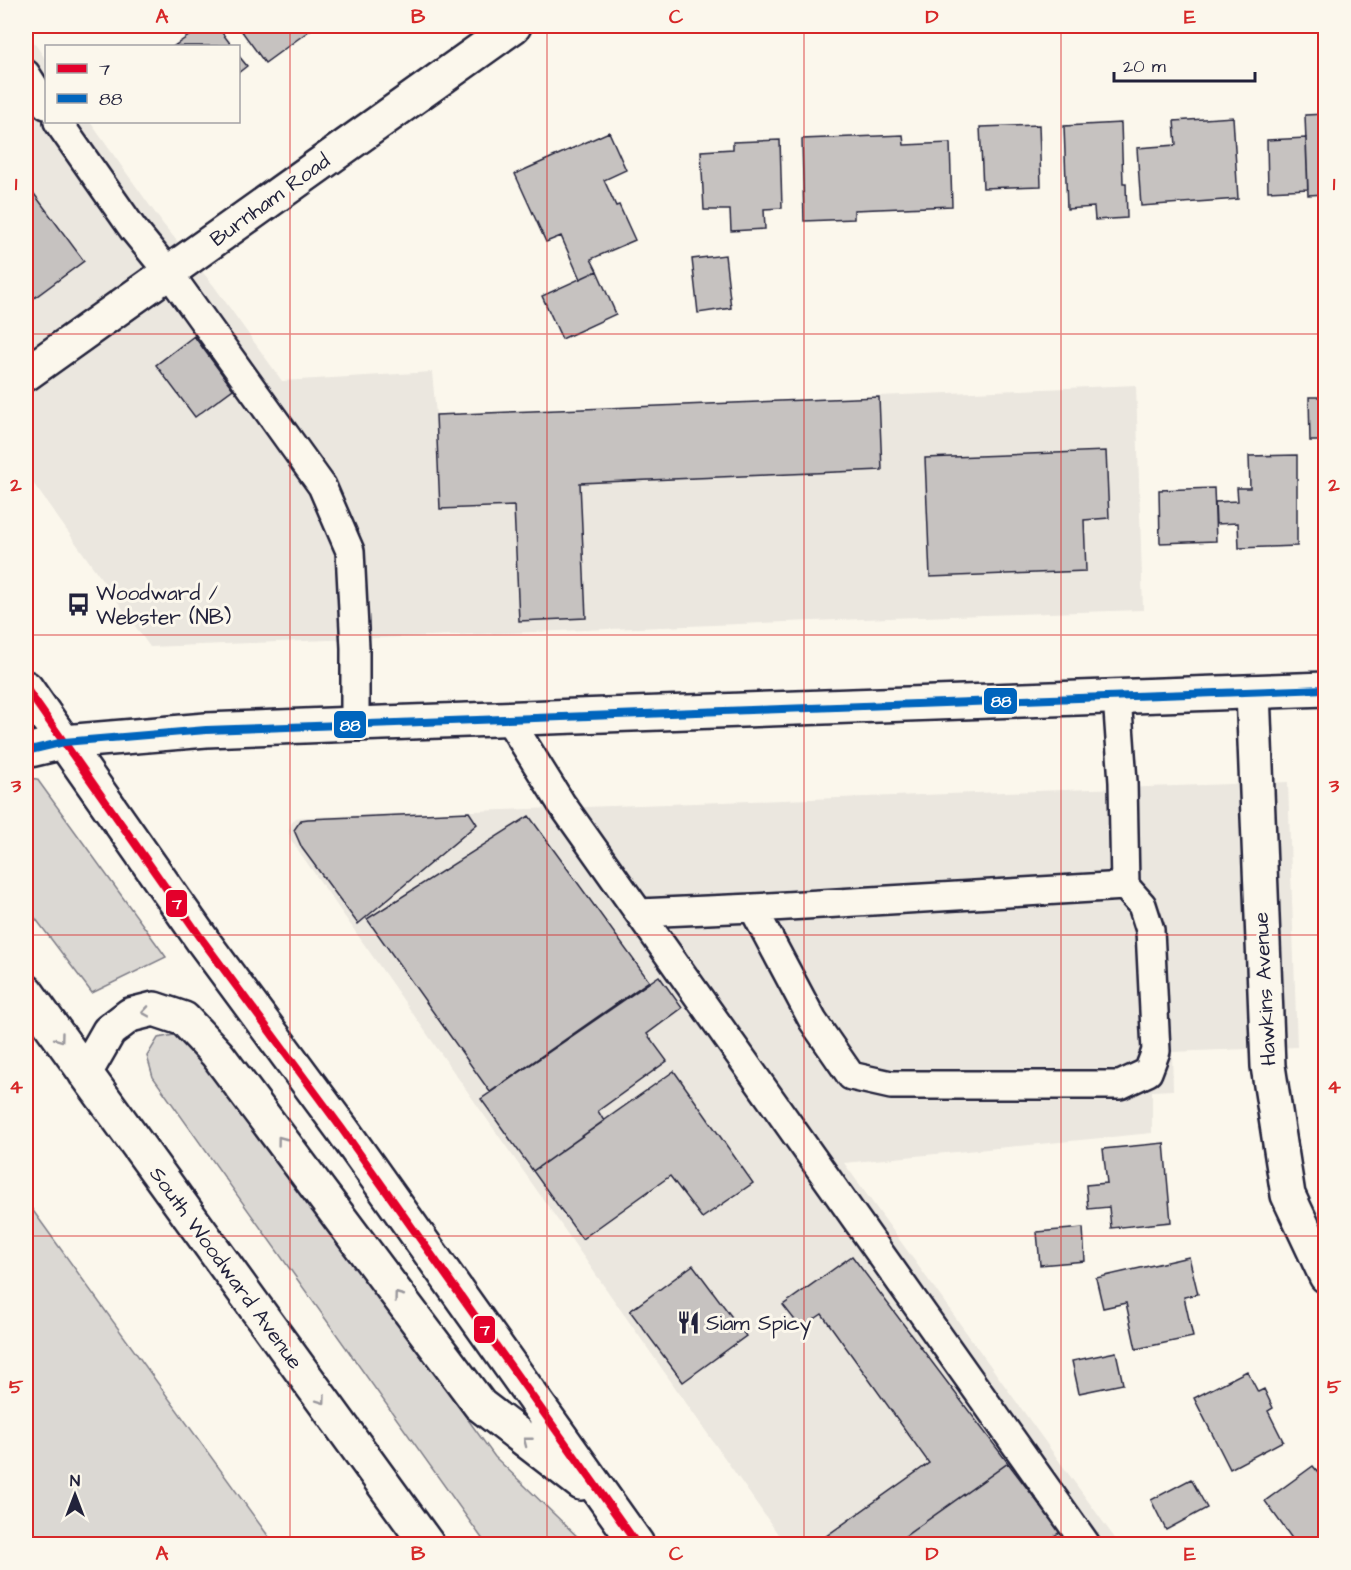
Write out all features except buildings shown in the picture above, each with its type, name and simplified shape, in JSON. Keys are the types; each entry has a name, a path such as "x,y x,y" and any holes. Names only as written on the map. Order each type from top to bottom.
{"main road":[{"name":"Burnham Road","path":"26,374 514,26"},
{"path":"26,688 203,940 342,1129 636,1545"},
{"path":"26,751 64,742 206,730 1326,689"},
{"name":"Hawkins Avenue","path":"1253,692 1268,1066 1288,1195 1326,1276"},
{"name":"South Woodward Avenue","path":"26,991 427,1545"},
{"path":"85,1073 109,1030 130,1015 154,1009 184,1019 217,1054 480,1405 606,1502"}],"lane":[{"path":"26,74 45,103"},
{"path":"59,123 133,229 169,273 321,486 350,551 355,648 355,724"},
{"path":"753,908 813,1021 851,1076 891,1085 1120,1085 1148,1072 1156,1051 1150,930 1142,904 1125,886 1123,782 1117,696"},
{"path":"508,718 561,803 1086,1545"},
{"path":"639,913 1125,886"}],"shaded area":[{"path":"26,31 45,59 45,123 91,123 163,224 214,286 282,381 432,372 436,415 1136,385 1143,610 150,647 26,473"},
{"path":"26,778 37,779 166,957 92,993 26,906"},
{"path":"1288,782 1297,1047 1172,1052 1173,1090 1152,1091 1152,1133 844,1163 1119,1544 785,1544 291,840 289,831 296,818 303,817"},
{"path":"179,1034 197,1045 495,1457 585,1544 486,1544 153,1077 147,1056 158,1038"},
{"path":"26,1201 274,1544 26,1544"}],"transit line":[{"name":"7","path":"26,688 203,941 342,1129 637,1544"},
{"name":"88","path":"26,751 64,742 206,730 1326,689"}],"place":[{"name":"Woodward / Webster (NB)","path":"78,605"},
{"name":"Siam Spicy","path":"688,1323"}]}
